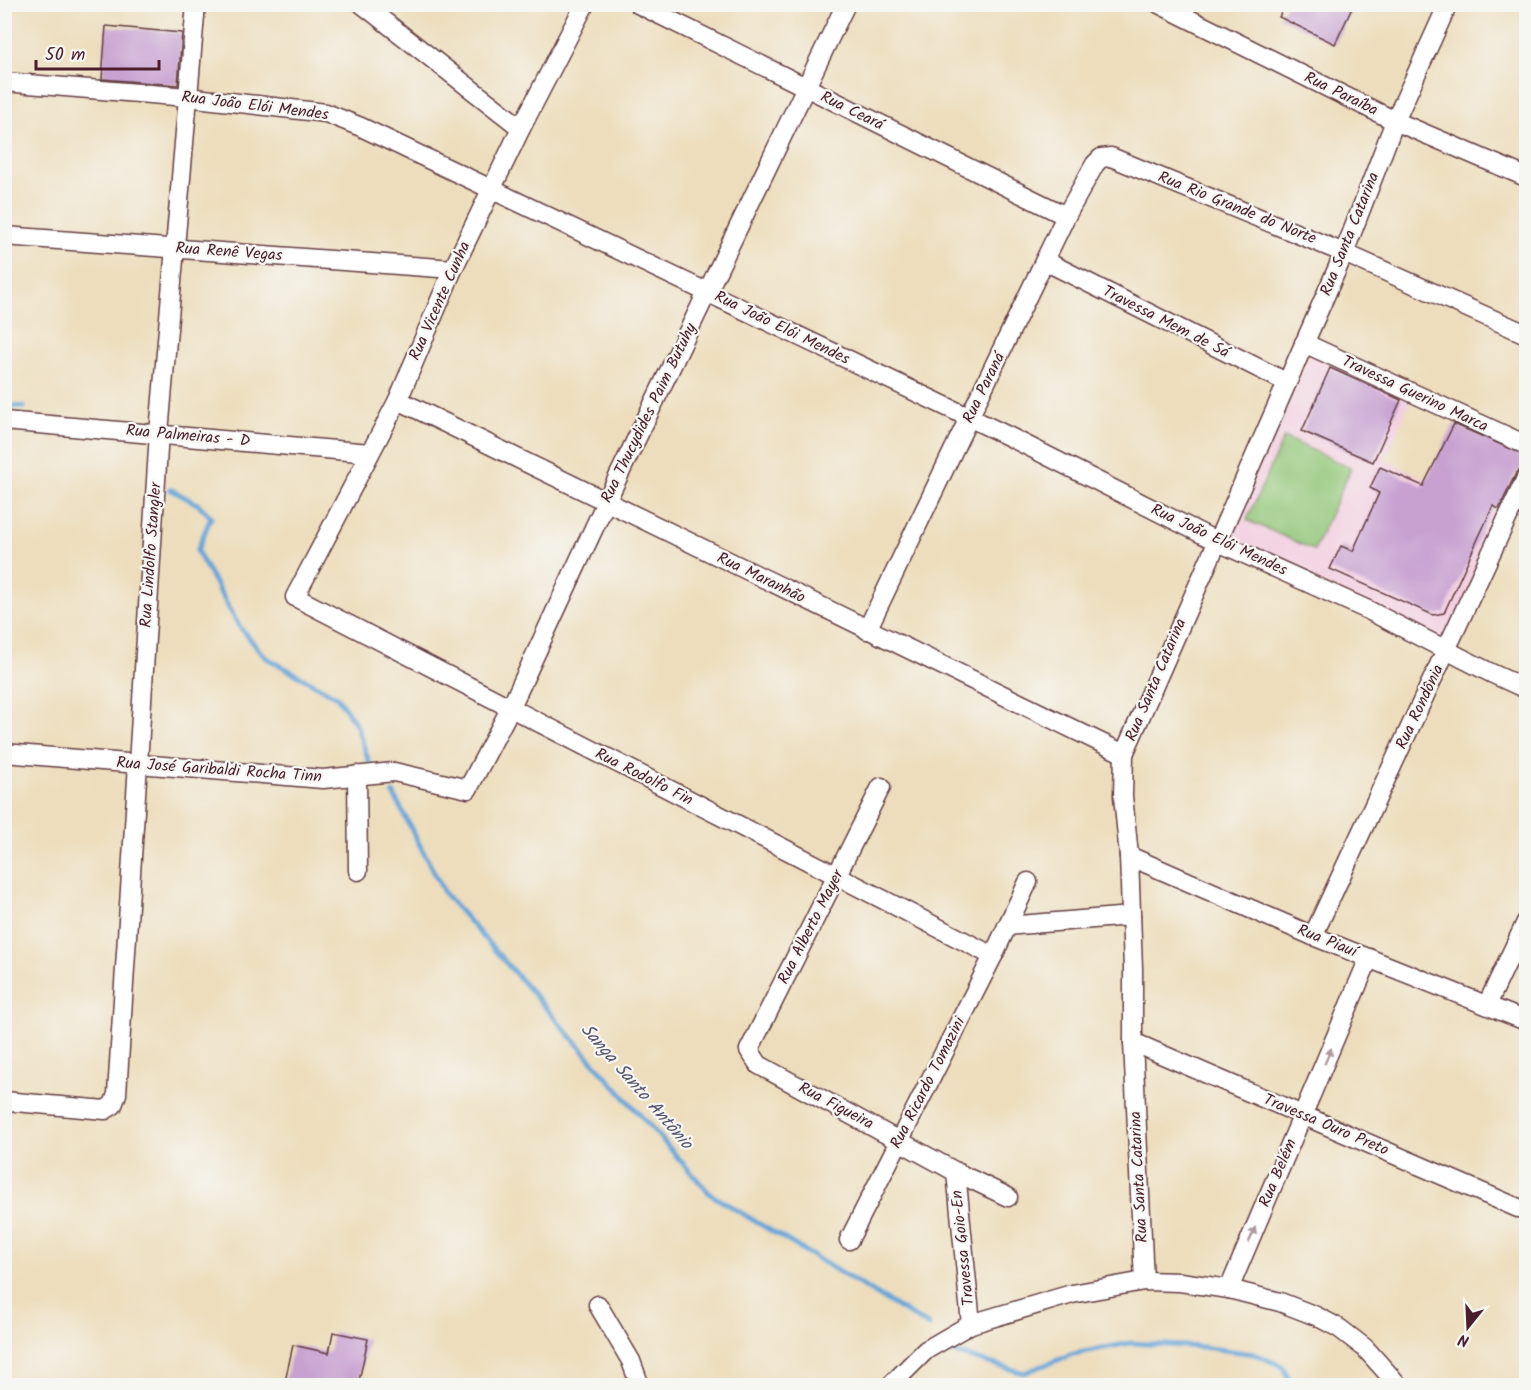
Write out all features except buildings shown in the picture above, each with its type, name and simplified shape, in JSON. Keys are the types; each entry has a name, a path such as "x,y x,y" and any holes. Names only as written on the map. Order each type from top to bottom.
{"street":[{"name":"Rua Lindolfo Stangler","path":"4,1101 105,1110 113,1105 117,1094 159,433 196,4"},
{"path":"362,4 521,128"},
{"name":"Rua Vicente Cunha","path":"295,597 398,400 453,269 521,128 585,4"},
{"name":"Rua Ceará","path":"638,4 1066,216"},
{"name":"Rua Thucydides Paim Butuhy","path":"468,789 510,709 606,502 846,4"},
{"name":"Rua Paraíba","path":"1159,4 1395,121 1527,177"},
{"name":"Rua Santa Catarina","path":"1144,1281 1133,1042 1129,856 1123,796 1124,754 1344,253 1395,121 1448,4"},
{"name":"Rua João Elói Mendes","path":"4,82 187,97 326,113 361,127 708,292 1216,541 1368,610 1527,689"},
{"name":"Rua Paraná","path":"867,630 1066,216 1095,164 1101,158 1111,157"},
{"name":"Rua Rio Grande do Norte","path":"1111,157 1344,253 1527,334"},
{"name":"Rua Renê Vegas","path":"4,236 453,269"},
{"name":"Travessa Mem de Sá","path":"1045,261 1287,382"},
{"name":"Travessa Guerino Marca","path":"1304,343 1527,445"},
{"name":"Rua Maranhão","path":"398,400 1124,754"},
{"name":"Rua Palmeiras - D","path":"4,421 370,453"},
{"name":"Rua Rondônia","path":"1313,936 1527,478"},
{"name":"Rua Rodolfo Fin","path":"295,597 993,957"},
{"name":"Rua José Garibaldi Rocha Tinn","path":"4,753 323,778 394,771 468,789"},
{"path":"357,775 358,871"},
{"name":"Rua Alberto Mayer","path":"759,1065 749,1050 881,787"},
{"name":"Rua Piauí","path":"1129,856 1313,936 1527,1021"},
{"name":"Rua Ricardo Tomazini","path":"849,1240 993,957 1028,882"},
{"path":"1007,926 1131,916"},
{"path":"1487,1005 1527,922"},
{"name":"Rua Belém","path":"1228,1289 1369,958"},
{"name":"Travessa Ouro Preto","path":"1133,1042 1518,1208"},
{"name":"Rua Figueira","path":"759,1065 956,1172 1008,1197"},
{"name":"Travessa Goio-En","path":"956,1172 971,1324"},
{"path":"890,1386 926,1350 971,1324 1072,1294 1144,1281 1180,1282 1228,1289 1296,1308 1339,1328 1365,1348 1399,1386"},
{"path":"598,1305 631,1361 640,1386"}],"shaded area":[{"path":"1310,354 1410,401 1385,460 1505,516 1445,641 1226,538"}],"green space":[{"path":"1284,437 1351,468 1314,550 1247,520"}],"waterway":[{"name":"Sanga Santo Antônio","path":"4,405 24,407"},
{"name":"Sanga Santo Antônio","path":"170,489 199,505 211,517 197,551 239,626 265,657 337,697 356,724 369,762"},
{"name":"Sanga Santo Antônio","path":"393,793 445,894 710,1194 929,1326"},
{"name":"Sanga Santo Antônio","path":"951,1352 1024,1373 1073,1354 1130,1343 1202,1347 1254,1354 1282,1366 1293,1386"}]}
